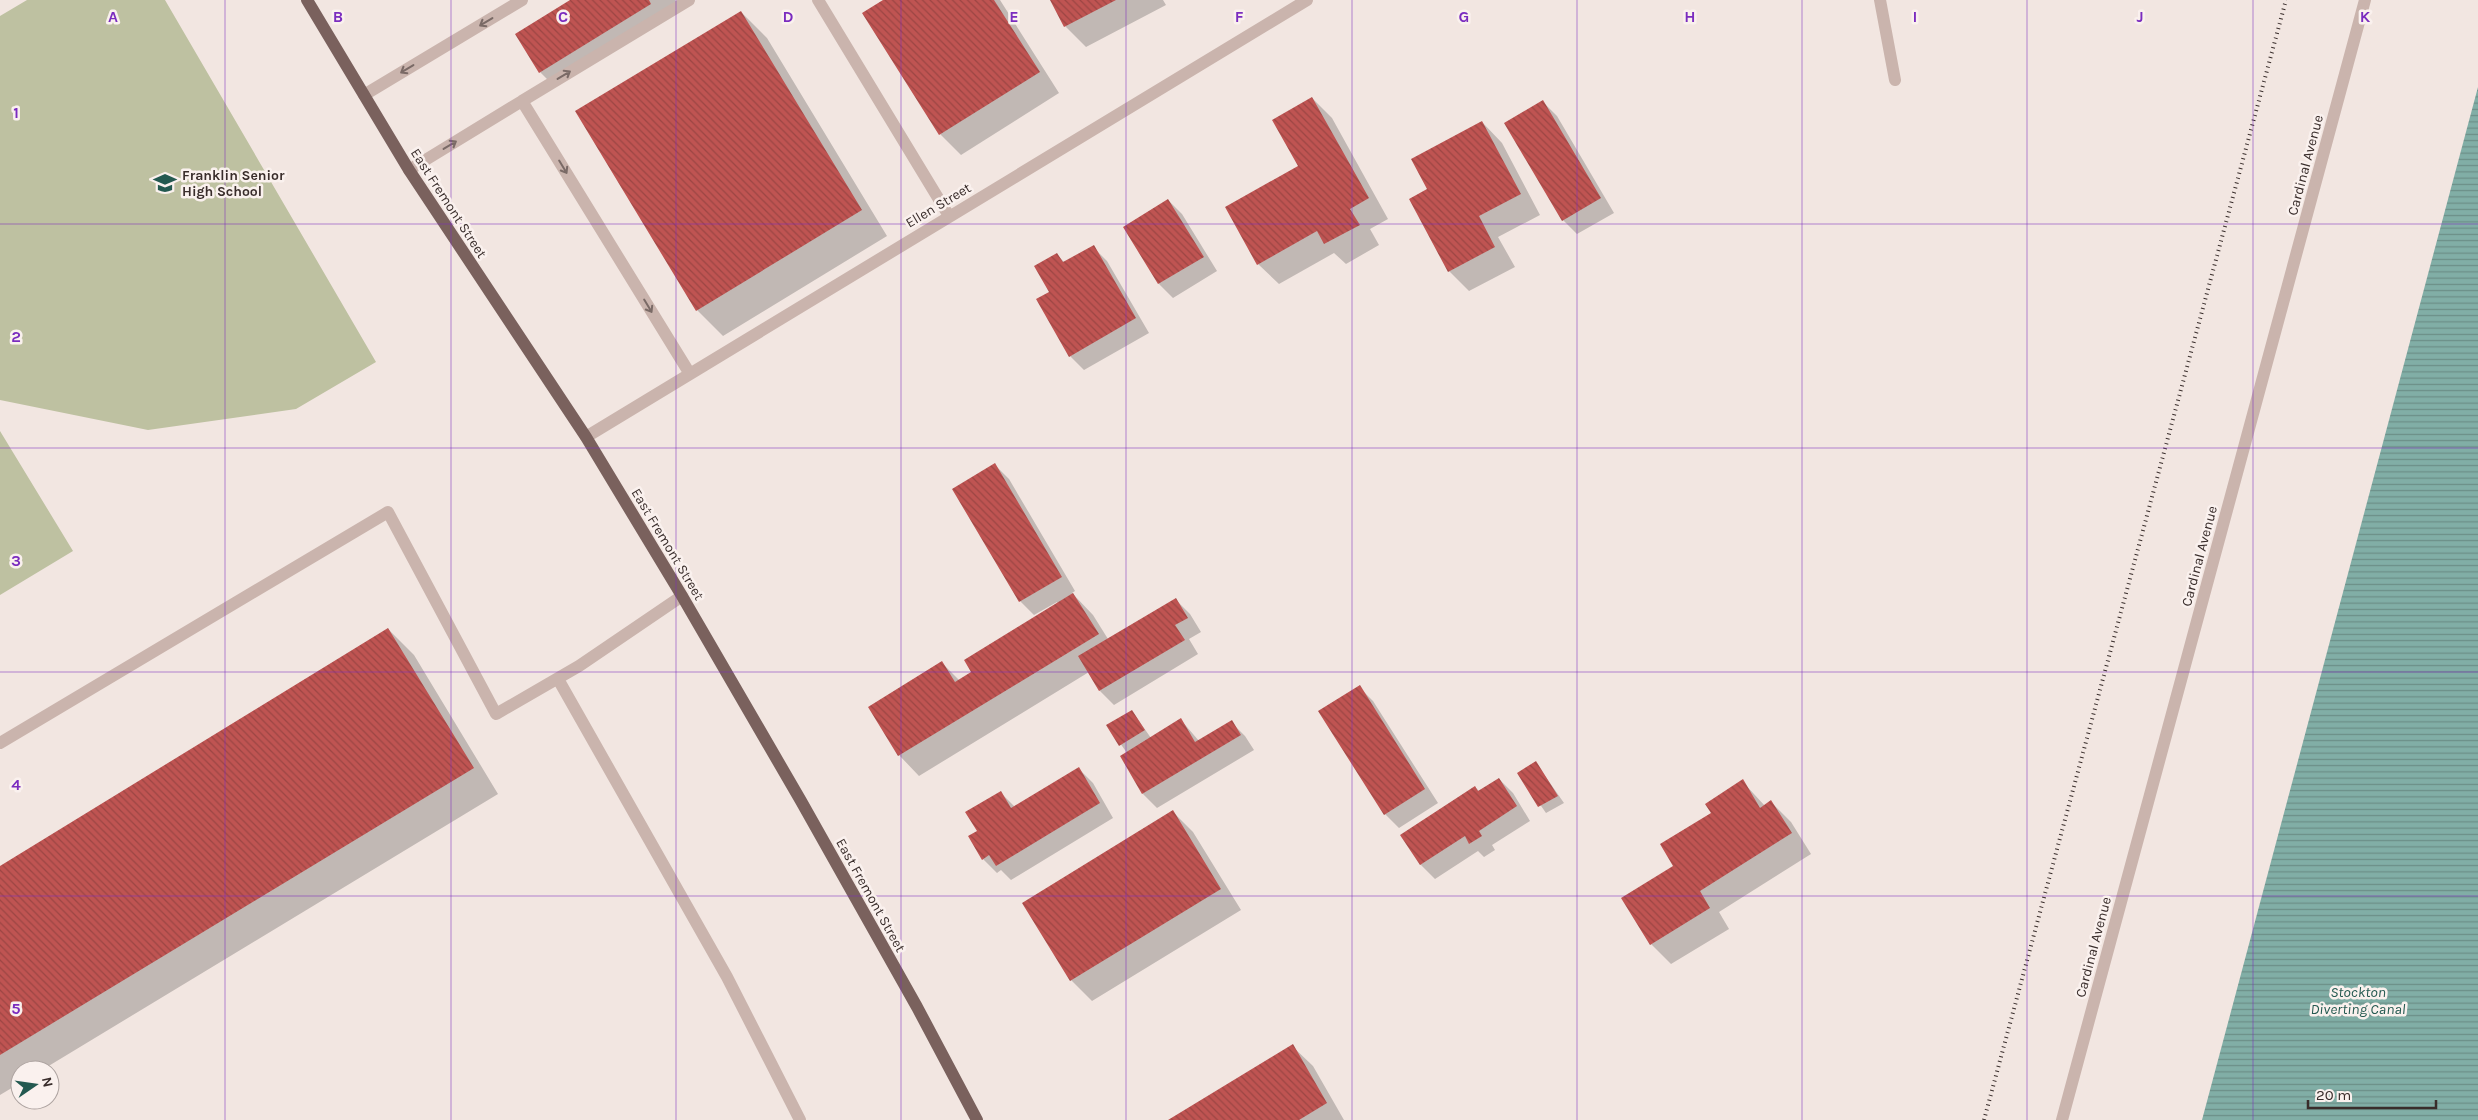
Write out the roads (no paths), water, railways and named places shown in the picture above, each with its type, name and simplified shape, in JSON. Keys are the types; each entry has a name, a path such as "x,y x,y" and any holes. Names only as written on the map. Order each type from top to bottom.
{"main road":[{"name":"East Fremont Street","path":"307,0 409,170 586,437 682,596 806,809 917,1007 977,1120"}],"street":[{"path":"364,95 522,0"},
{"path":"409,170 689,0"},
{"path":"818,0 949,216"},
{"name":"Ellen Street","path":"586,437 1307,0"},
{"path":"1880,0 1895,80"},
{"name":"Cardinal Avenue","path":"2062,1120 2366,0"},
{"path":"522,101 690,374"},
{"path":"0,743 388,512 496,714 558,679 682,596"},
{"path":"558,679 727,977 800,1120"}],"water":[{"name":"Stockton Diverting Canal","path":"2478,87 2478,1120 2202,1120"}],"railway":[{"path":"1984,1120 2286,0"}],"place":[{"name":"Franklin Senior High School","path":"165,183"}]}
